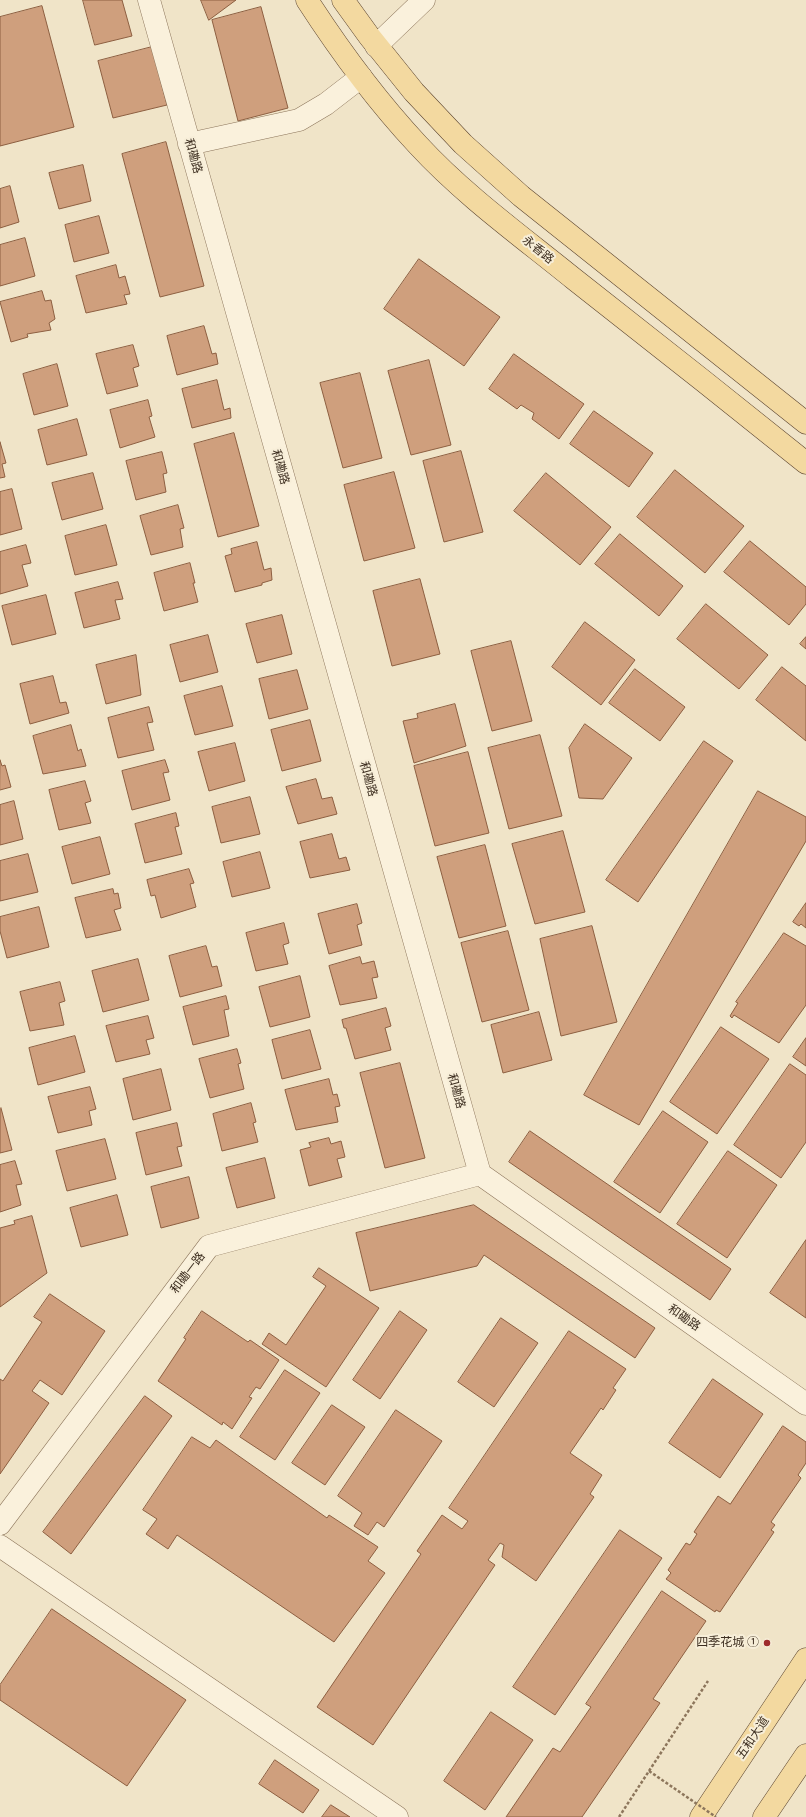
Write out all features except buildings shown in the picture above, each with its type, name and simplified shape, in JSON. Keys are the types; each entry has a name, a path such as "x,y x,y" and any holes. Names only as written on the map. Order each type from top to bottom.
{"main road":[{"name":"永香路","path":"307,0 334,42 361,78 418,146 468,192 524,238 806,463"},
{"path":"343,0 376,46 414,92 463,144 521,196 806,423"},
{"name":"五和大道","path":"701,1817 806,1659"},
{"path":"764,1817 806,1755"}],"street":[{"name":"和磡路","path":"149,0 480,1174 806,1404"},
{"path":"376,46 424,0"},
{"path":"189,144 299,120 326,104 361,78"},
{"name":"和磡一路","path":"0,1524 209,1246 480,1174"},
{"path":"0,1546 397,1817"}],"path":[{"path":"619,1817 708,1681"},
{"path":"649,1771 716,1817"}],"place":[{"name":"四季花城 ①","path":"767,1643"}]}
